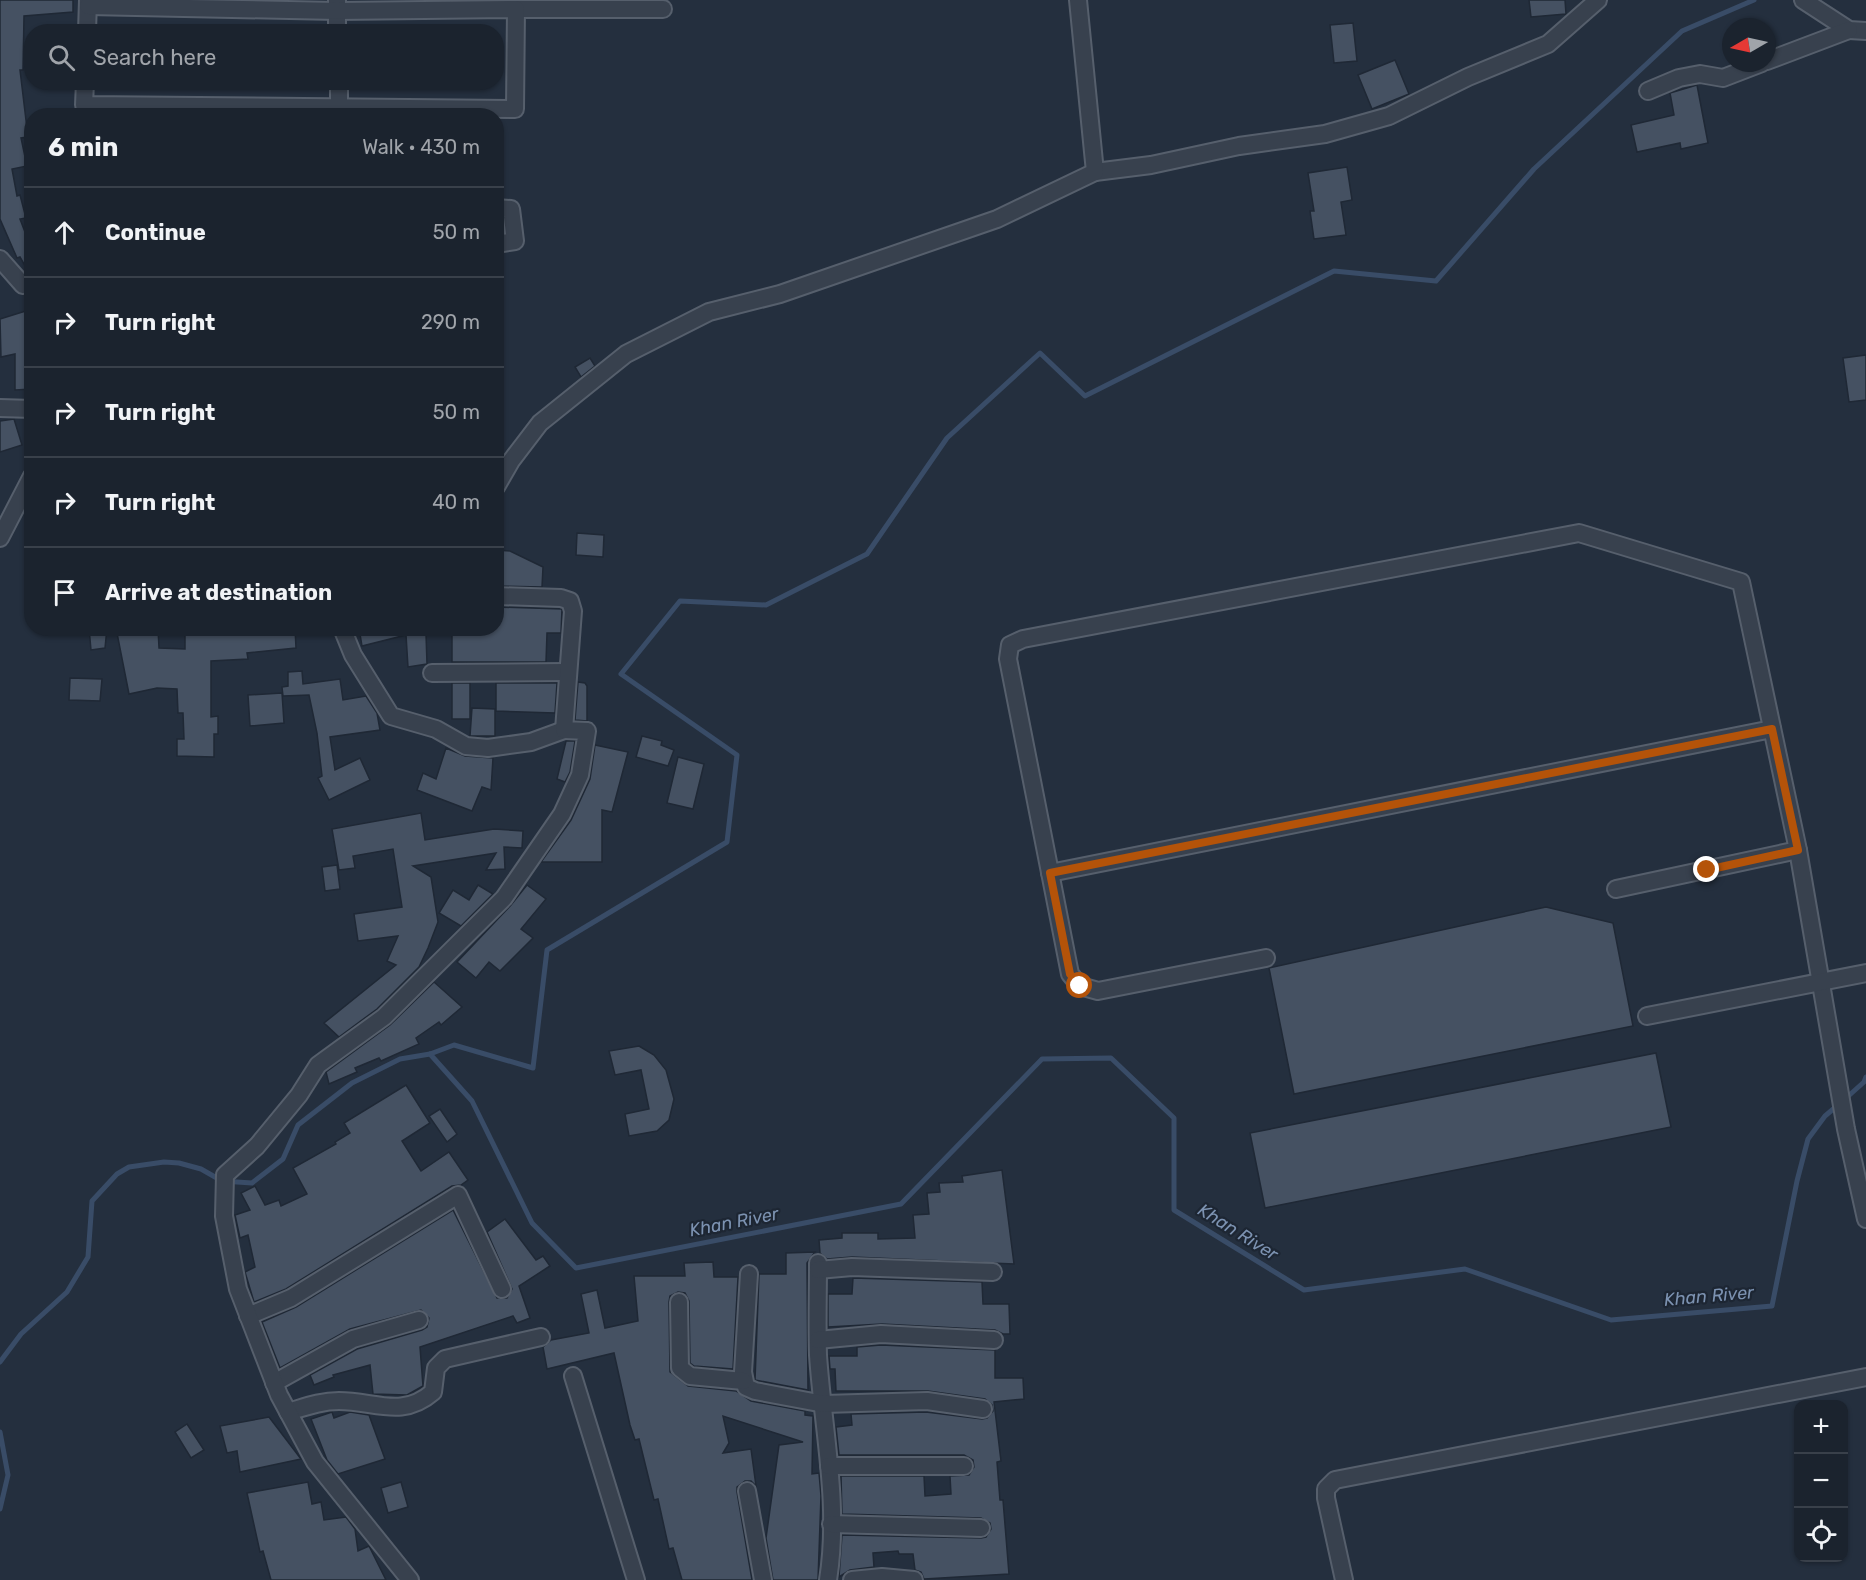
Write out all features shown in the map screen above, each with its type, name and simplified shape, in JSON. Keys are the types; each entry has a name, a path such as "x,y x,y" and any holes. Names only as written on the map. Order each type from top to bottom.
{"street":[{"path":"1078,0 1095,172"},
{"path":"504,473 540,423 626,354 709,312 780,294 997,219 1095,172 1151,165 1239,146 1325,134 1389,116 1467,77 1548,44 1598,0"},
{"path":"1803,0 1858,31"},
{"path":"87,24 88,3 516,9 658,6"},
{"path":"337,5 337,24"},
{"path":"504,109 515,109 516,9"},
{"path":"1776,58 1858,31"},
{"path":"1648,91 1679,78 1700,74 1723,78 1739,72"},
{"path":"85,90 84,105 212,108"},
{"path":"339,90 339,108"},
{"path":"504,209 511,209 515,241 504,243"},
{"path":"0,259 23,285"},
{"path":"0,408 24,408"},
{"path":"0,538 24,492"},
{"path":"1266,958 1118,989 1098,991 1080,986 1070,974 1008,659 1010,645 1023,639 1579,533 1741,582 1798,850 1846,1129 1866,1219"},
{"path":"504,597 570,601 573,611 564,730"},
{"path":"345,636 353,655 391,716 436,729 466,746 488,748 531,741 564,730 587,731 580,775 562,814 504,898 384,1017 318,1065 299,1095 225,1181 224,1216 238,1289 274,1383 315,1462 410,1580"},
{"path":"432,673 567,672"},
{"path":"1050,873 1772,729"},
{"path":"1616,889 1798,850"},
{"path":"1647,1016 1865,973"},
{"path":"248,1316 291,1298 458,1195 501,1289"},
{"path":"828,1580 831,1561 830,1466 818,1340 818,1267 993,1272"},
{"path":"749,1274 743,1381 746,1387 755,1391 824,1404 927,1401 983,1409"},
{"path":"679,1302 680,1368 690,1376 743,1381"},
{"path":"274,1383 353,1340 419,1320"},
{"path":"818,1340 881,1334 994,1340"},
{"path":"288,1412 316,1403 339,1401 389,1408 422,1401 433,1392 436,1368 445,1359 541,1337"},
{"path":"573,1376 636,1580"},
{"path":"1344,1580 1326,1498 1326,1489 1335,1480 1866,1377"},
{"path":"830,1466 964,1466"},
{"path":"747,1491 763,1580"},
{"path":"831,1524 981,1528"},
{"path":"852,1580 882,1577 914,1580"}],"building":[{"path":"0,0 73,0 73,12 24,16 23,70 20,70 25,108 24,138 21,138 24,167 12,169 17,196 20,195 24,210 24,218 20,219 24,229 24,264 20,257 17,258 0,219"},
{"path":"1529,0 1565,0 1566,14 1531,17"},
{"path":"1353,23 1357,61 1334,63 1330,25"},
{"path":"1395,60 1409,94 1372,109 1358,75"},
{"path":"1697,85 1708,143 1681,149 1680,143 1637,152 1631,125 1674,115 1670,93"},
{"path":"1347,167 1352,200 1341,202 1346,235 1314,239 1310,211 1314,211 1308,173"},
{"path":"24,312 24,389 15,390 15,354 1,357 0,319"},
{"path":"1866,355 1866,400 1849,402 1843,358"},
{"path":"590,358 595,366 581,377 575,367"},
{"path":"14,419 22,445 0,452 0,421"},
{"path":"577,533 604,535 603,557 576,555"},
{"path":"504,551 510,551 543,567 542,587 504,586"},
{"path":"504,607 562,609 561,633 547,633 546,662 452,662 452,636 504,636"},
{"path":"90,636 106,636 105,648 91,650"},
{"path":"118,636 158,636 159,648 185,649 185,636 295,636 296,648 247,653 248,659 211,661 211,717 218,716 218,734 214,734 214,757 177,756 177,739 184,739 183,713 178,713 177,689 157,688 129,694"},
{"path":"360,636 402,636 362,646"},
{"path":"406,636 426,636 427,664 408,667"},
{"path":"302,671 303,684 340,679 343,700 366,696 377,713 380,730 330,737 335,770 360,758 370,780 329,800 318,778 322,776 317,733 309,695 283,696 282,687 288,686 288,672"},
{"path":"70,678 102,679 100,701 69,700"},
{"path":"578,682 585,683 587,686 587,721 575,720"},
{"path":"452,683 470,683 470,719 452,719"},
{"path":"496,683 557,683 555,713 496,711"},
{"path":"282,693 284,723 250,726 248,695"},
{"path":"472,708 495,709 495,736 470,736"},
{"path":"642,736 662,741 661,745 674,750 668,766 636,757"},
{"path":"566,741 575,741 570,772 565,782 557,779"},
{"path":"595,745 628,752 612,812 602,810 602,862 541,862 571,820 590,779"},
{"path":"446,748 465,756 493,758 491,790 482,787 472,811 417,790 423,773 436,779"},
{"path":"678,757 704,764 693,809 667,803"},
{"path":"421,813 425,840 494,829 523,831 522,848 504,847 505,869 486,870 496,853 413,866 431,877 438,922 428,948 419,967 377,1009 339,1037 324,1023 396,965 387,961 398,936 358,941 354,914 402,907 393,849 353,856 355,868 339,870 332,829"},
{"path":"337,865 340,889 325,891 322,867"},
{"path":"478,885 493,894 461,926 439,913 453,890 469,900"},
{"path":"527,885 546,899 521,929 533,938 500,971 489,962 476,978 457,962"},
{"path":"1546,907 1613,923 1633,1026 1294,1094 1269,968"},
{"path":"434,982 462,1007 441,1025 439,1022 416,1038 419,1044 381,1061 379,1058 355,1068 357,1072 329,1084 326,1072 390,1025"},
{"path":"639,1046 654,1055 666,1070 674,1099 669,1120 657,1131 629,1136 625,1114 649,1109 641,1070 615,1075 609,1051"},
{"path":"1656,1053 1671,1127 1265,1208 1250,1133"},
{"path":"406,1085 430,1123 402,1141 421,1171 449,1152 468,1180 461,1185 452,1186 286,1289 254,1302 245,1272 255,1267 248,1235 240,1238 235,1215 250,1210 241,1193 255,1186 265,1205 279,1200 281,1206 307,1194 293,1168 336,1144 335,1142 350,1133 344,1123"},
{"path":"440,1109 457,1134 447,1142 429,1116"},
{"path":"1002,1170 1014,1264 852,1257 827,1259 820,1253 819,1240 842,1238 842,1233 878,1233 878,1239 915,1238 913,1215 929,1214 927,1193 940,1192 939,1183 963,1182 962,1176"},
{"path":"453,1210 497,1298 507,1298 512,1289 487,1232 505,1219 536,1260 543,1256 550,1266 519,1286 530,1318 517,1323 513,1316 420,1347 423,1386 407,1395 373,1394 370,1365 333,1375 334,1377 314,1385 310,1375 357,1349 422,1330 427,1327 429,1318 421,1310 350,1329 280,1368 262,1322 296,1307"},
{"path":"815,1252 807,1263 808,1390 755,1380 759,1274 786,1274 786,1253"},
{"path":"713,1262 714,1277 738,1277 733,1369 694,1366 690,1363 689,1301 685,1293 678,1292 670,1296 669,1302 670,1372 688,1386 736,1391 751,1401 805,1411 805,1415 813,1416 812,1474 819,1473 821,1496 818,1580 773,1580 766,1538 779,1445 803,1442 723,1416 729,1443 723,1453 751,1449 756,1486 751,1481 745,1481 737,1487 737,1492 752,1580 682,1580 673,1548 669,1549 658,1499 654,1500 639,1439 635,1440 630,1425 614,1353 547,1369 543,1347 551,1340 589,1333 581,1294 597,1290 605,1328 638,1321 634,1276 685,1276 684,1263"},
{"path":"853,1278 982,1282 983,1304 1009,1304 1010,1334 1003,1334 995,1330 882,1324 828,1327 828,1294 852,1294"},
{"path":"881,1345 995,1350 995,1378 1023,1378 1024,1399 994,1402 1001,1461 997,1462 1000,1500 1003,1500 1009,1574 924,1579 921,1572 915,1570 913,1554 899,1554 898,1551 873,1553 874,1567 850,1570 839,1577 842,1535 981,1538 986,1537 991,1529 990,1523 981,1518 842,1514 841,1476 924,1476 925,1496 951,1494 950,1476 969,1475 974,1467 973,1460 964,1455 839,1455 836,1427 852,1425 851,1414 926,1412 982,1419 987,1418 993,1411 992,1405 985,1399 928,1391 836,1391 835,1369 830,1369 829,1356 857,1356 857,1347"},
{"path":"332,1412 334,1418 350,1412 369,1415 385,1459 338,1474 327,1460 311,1419"},
{"path":"269,1417 301,1459 240,1472 237,1451 227,1453 220,1426"},
{"path":"187,1424 204,1450 191,1458 175,1432"},
{"path":"308,1482 312,1504 321,1502 324,1520 346,1517 355,1529 358,1551 369,1546 386,1580 271,1580 263,1551 260,1552 247,1493"},
{"path":"401,1482 408,1507 388,1513 381,1488"}],"waterway":[{"path":"0,1362 21,1334 67,1292 88,1257 92,1201 117,1174 129,1167 164,1162 179,1163 201,1169 222,1181 252,1183 283,1159 298,1125 352,1083 400,1059 430,1054 454,1045 533,1068 547,950 727,842 737,755 621,674 680,601 766,605 867,554 947,438 1040,353 1085,396 1334,271 1436,281 1534,169 1682,31 1754,0"},
{"name":"Khan River","path":"430,1054 472,1101 532,1223 576,1268 901,1204 1042,1059 1111,1058 1174,1118 1174,1210 1304,1290 1465,1269 1611,1320 1772,1306 1797,1181 1808,1139 1825,1116 1838,1105"},
{"name":"Khan River","path":"1845,1099 1864,1082 1866,1077"},
{"path":"0,1432 8,1475 0,1509"}],"route":[{"path":"1080,986 1070,974 1050,873 1772,729 1798,850 1707,870"}]}
